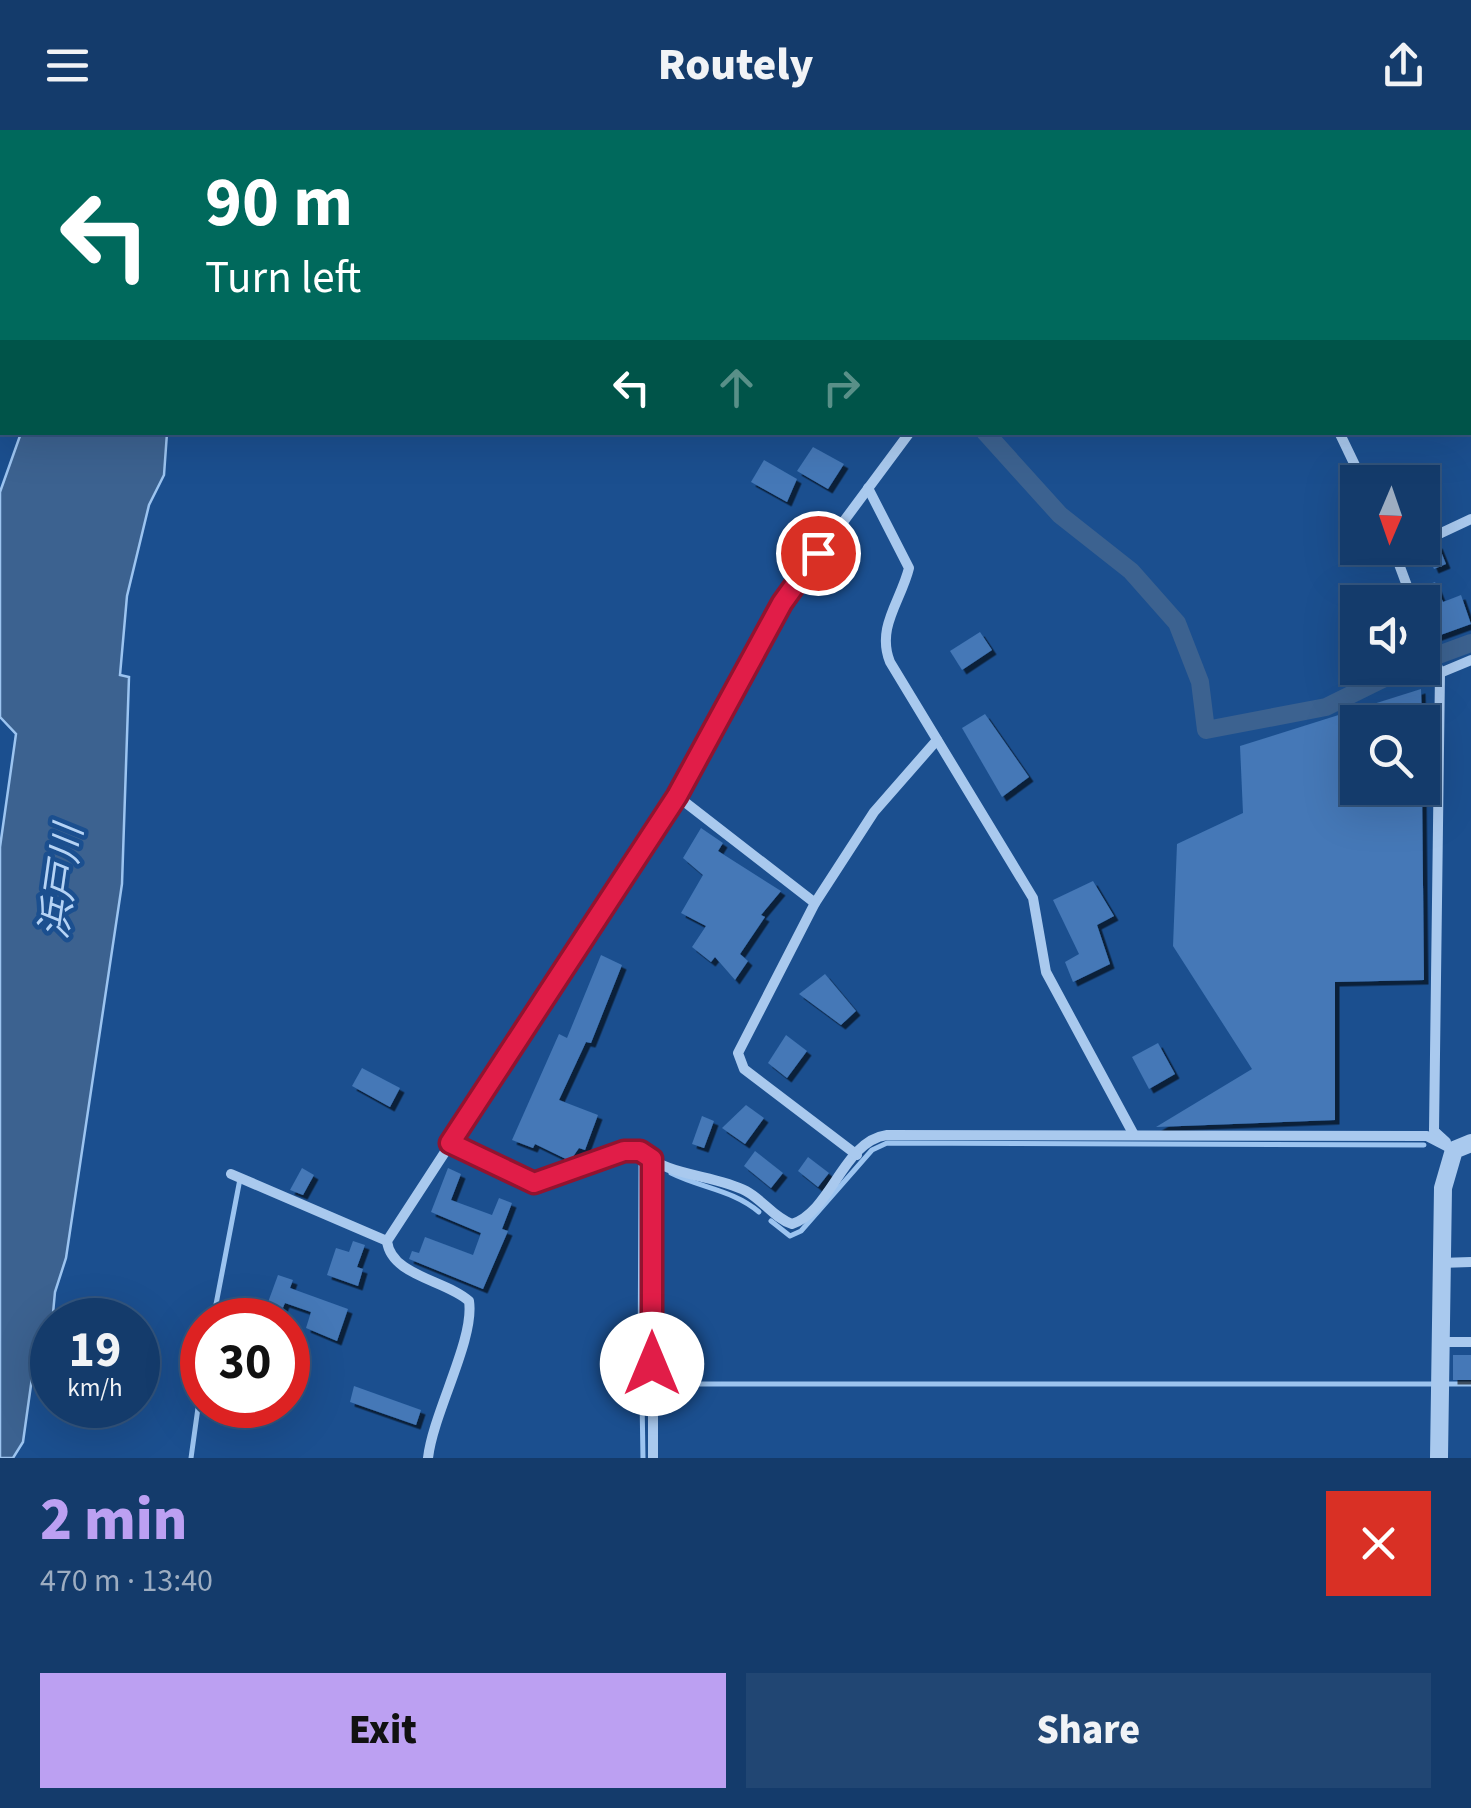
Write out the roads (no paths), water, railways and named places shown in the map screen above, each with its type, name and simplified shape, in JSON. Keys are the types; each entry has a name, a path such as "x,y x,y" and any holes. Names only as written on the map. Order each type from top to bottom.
{"street":[{"path":"428,1458 431,1430 471,1313 469,1301 400,1264 388,1251 388,1240 677,796 782,603 908,435"},
{"path":"1340,435 1355,465"},
{"path":"868,488 909,568 885,628 883,645 1033,898 1046,972 1134,1134"},
{"path":"1440,534 1471,519"},
{"path":"1440,668 1471,660"},
{"path":"1438,685 1434,1131 1462,1146"},
{"path":"858,1155 740,1063 738,1053 815,903 874,812 937,740"},
{"path":"677,796 815,903"},
{"path":"450,1143 534,1183 624,1151 640,1151 702,1180 743,1189 792,1224 807,1217 878,1136 1427,1136 1462,1146"},
{"path":"1439,1458 1440,1263 1445,1172 1462,1146"},
{"path":"652,1159 652,1458"},
{"path":"231,1174 388,1240"},
{"path":"1440,1263 1471,1262"},
{"path":"1440,1342 1471,1342"}],"water":[{"name":"浜戸川","path":"20,435 167,435 164,475 149,505 127,596 120,675 129,677 122,884 66,1258 54,1298 30,1298 30,1392 23,1442 13,1458 0,1458 0,847 16,734 0,717 0,492"}],"waterway":[{"path":"988,435 1060,515 1131,571 1177,623 1200,682 1206,730 1326,707 1371,685"},
{"path":"1440,654 1471,643"},
{"path":"771,1221 790,1236 801,1231 872,1150 887,1143 1424,1145"},
{"path":"640,1389 641,1165"},
{"path":"671,1173 738,1199 759,1212"},
{"path":"217,1298 240,1179"},
{"path":"659,1384 1471,1384"},
{"path":"642,1399 643,1458"},
{"path":"191,1458 195,1428"}]}
